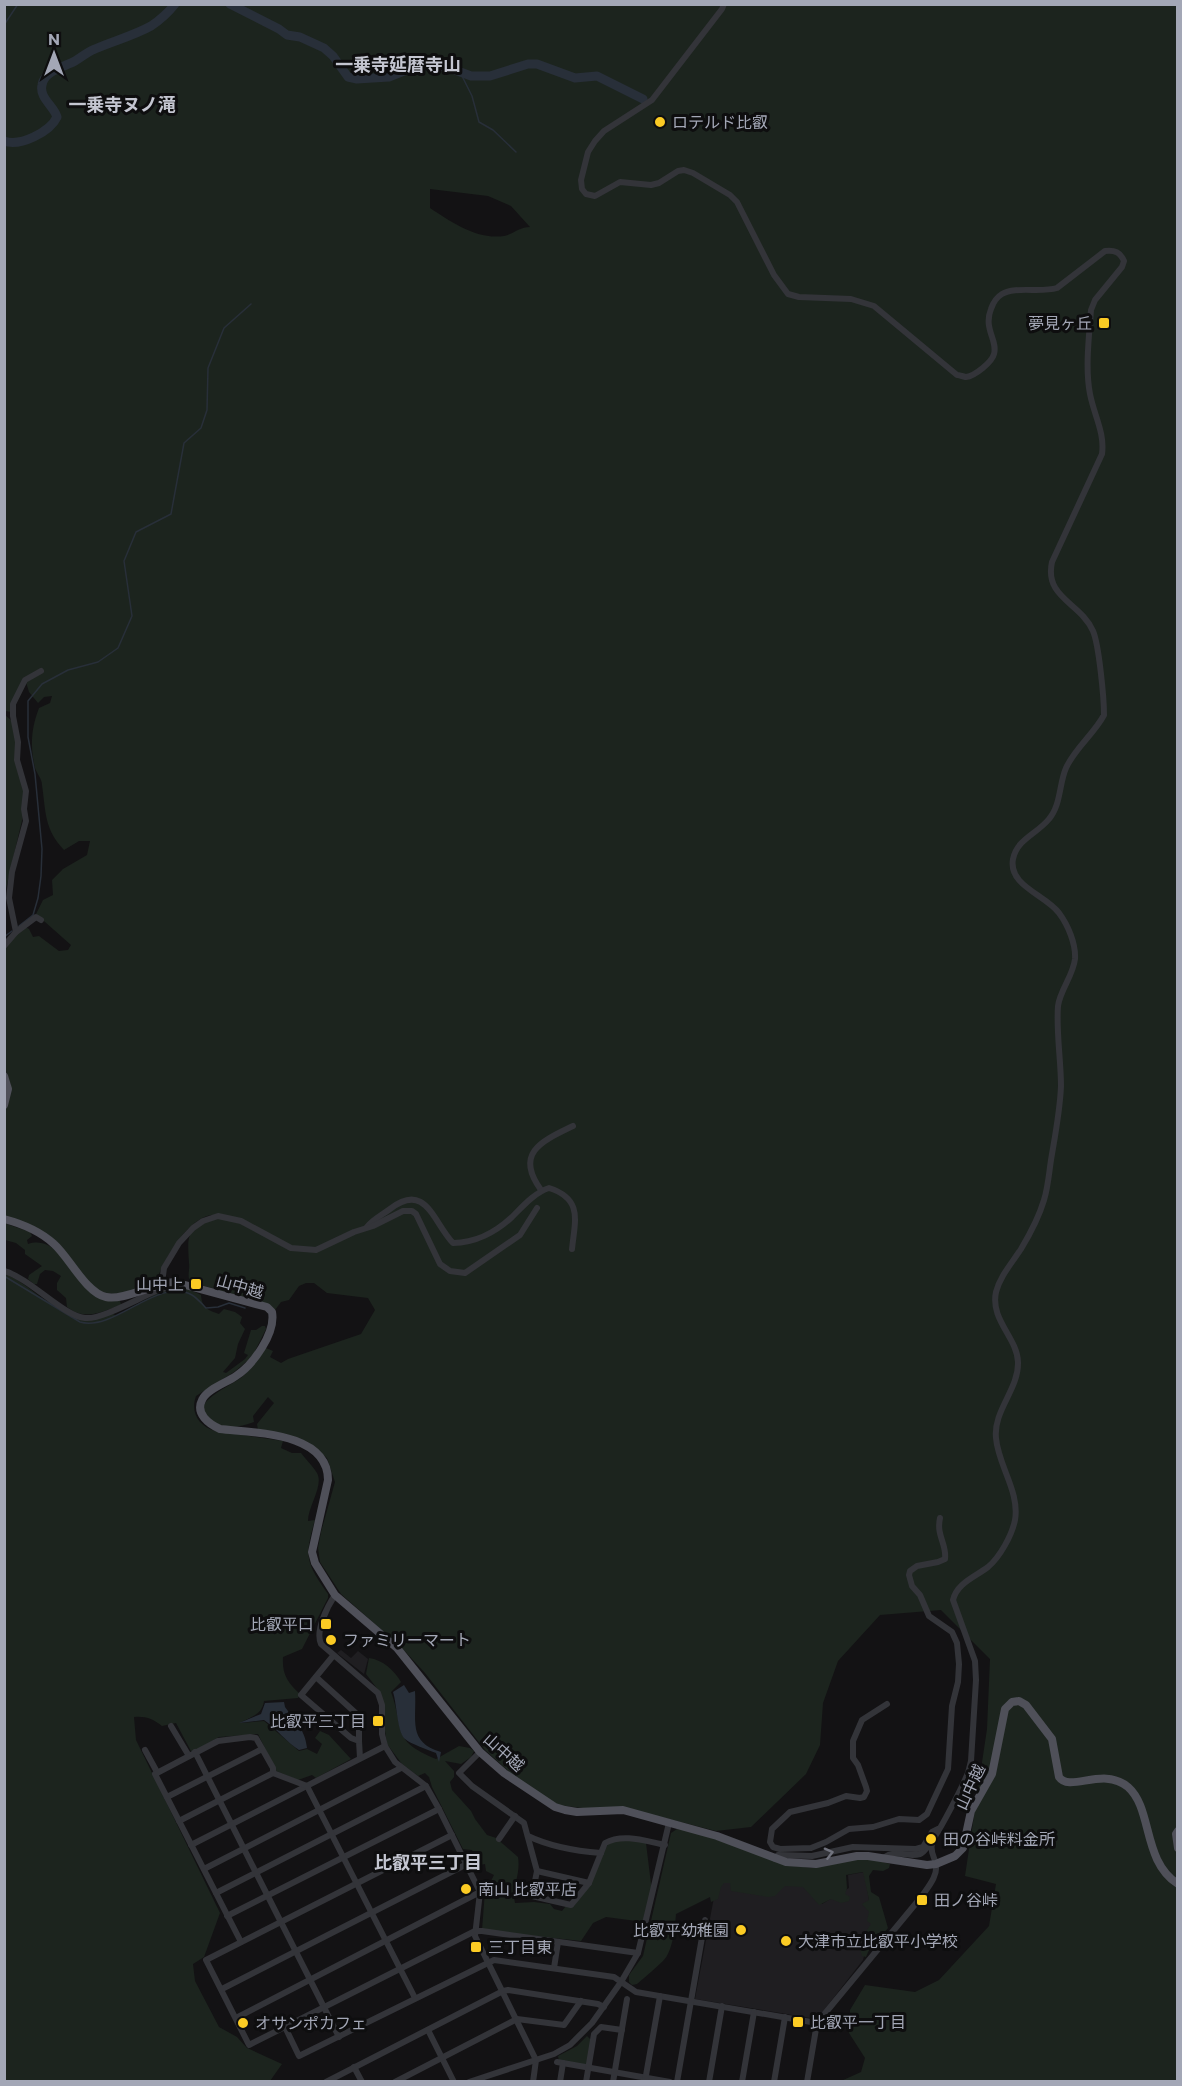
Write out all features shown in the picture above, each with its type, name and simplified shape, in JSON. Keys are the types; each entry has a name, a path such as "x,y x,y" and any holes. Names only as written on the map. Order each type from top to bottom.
{"main road":[{"path":"4,1076 8,1089 4,1105"},
{"path":"4,1219 38,1232 56,1245 94,1292 106,1297 118,1297 162,1283 186,1284"},
{"name":"山中越","path":"186,1284 267,1307 272,1312 272,1324 254,1359 238,1375 207,1394 201,1401 200,1408 203,1417 220,1429 291,1438 317,1453 325,1462 328,1480 312,1552 315,1563 335,1595 397,1648 480,1752 504,1773 555,1807 577,1812 623,1810 717,1836 775,1859 805,1865 857,1856 936,1864 955,1856 963,1848 971,1811 992,1774 1005,1709 1012,1702 1019,1701 1026,1705 1052,1739 1059,1777 1063,1782 1069,1784 1100,1778 1116,1780 1129,1788 1137,1800 1156,1858 1163,1871 1178,1884"},
{"path":"1178,1831 1176,1842 1178,1848"}],"street":[{"path":"723,4 722,9 652,100 604,131 595,141 588,152 581,180 582,189 586,194 595,196 620,182 651,185 659,183 678,171 693,173 730,195 737,202 774,275 788,294 799,297 851,299 874,306 957,375 966,377 974,374 990,361 994,354 988,326 989,315 993,303 1001,294 1010,291 1049,291 1057,288 1105,251 1113,250 1121,255 1124,261 1122,267 1095,300 1091,310 1089,386 1104,443 1102,454 1049,573 1056,591 1092,629 1104,715 1066,768 1052,816 1022,841 1013,861 1014,871 1020,882 1059,912 1071,937 1075,950 1075,962 1058,1006 1061,1086 1044,1199 1021,1248 1000,1281 995,1303 999,1320 1014,1348 1018,1363 1017,1374 999,1416 995,1436 1015,1508 1015,1521 1009,1536 990,1565 955,1592 953,1600 975,1661 976,1680 968,1773 926,1851 926,1856 936,1864"},
{"path":"16,932 9,898 12,872 26,821 24,809 26,791 17,760 18,737 14,724 13,704 25,680 41,671"},
{"path":"4,946 16,932 36,917 41,921"},
{"path":"541,1190 531,1174 531,1156 541,1142 573,1126"},
{"path":"367,1227 400,1201 410,1199 429,1209 453,1243 465,1242 495,1231 541,1190 549,1188 559,1191 570,1200 576,1211 572,1249"},
{"path":"162,1283 164,1268 178,1243 203,1221 218,1216 241,1221 291,1248 316,1250 403,1211 412,1211 416,1214 444,1269 465,1273 520,1235 537,1208"},
{"name":"山中越","path":"4,1271 19,1277 72,1312 87,1318 132,1303 159,1290 186,1284"},
{"path":"775,1859 785,1852 815,1847 849,1829 873,1827 899,1819 919,1820 925,1817 930,1809 948,1769 952,1706 958,1682 959,1664 957,1643 952,1632 929,1616 920,1595 912,1587 909,1575 910,1571 917,1566 945,1559 938,1529 940,1518"},
{"path":"335,1595 318,1635 321,1644 378,1693 382,1705 382,1734 385,1746 401,1768 426,1786 467,1864 480,1892 476,1936 536,2060 533,2082"},
{"path":"333,1656 302,1695 351,1738 359,1741"},
{"path":"316,1677 359,1716 360,1758"},
{"path":"887,1704 862,1720 853,1741 853,1758 858,1765 867,1791 864,1797 846,1796 790,1812 775,1825 770,1834 770,1842 785,1852 812,1856 853,1847 916,1849 930,1843"},
{"path":"171,1726 208,1776 339,2037"},
{"path":"156,1772 218,1741 250,1737 256,1738 273,1768 273,1773"},
{"path":"191,1845 385,1746"},
{"path":"167,1797 262,1749"},
{"path":"145,1750 241,1942"},
{"path":"480,1752 459,1773 472,1786 524,1823 537,1871 532,1896 569,1905 573,1903 589,1883 605,1844 617,1838 665,1845"},
{"path":"204,1869 401,1768"},
{"path":"179,1821 273,1773 307,1786 415,1998"},
{"path":"216,1893 426,1786"},
{"path":"227,1916 439,1809"},
{"path":"499,1839 515,1816"},
{"path":"469,2082 554,2054 570,2045 604,2007 638,1953 669,1823"},
{"path":"452,1835 206,1960 249,2045 475,1931 638,1953"},
{"path":"528,1836 558,1847 601,1853"},
{"path":"807,2082 817,2023 922,1896 934,1875 936,1864 930,1843"},
{"path":"883,1858 897,1852 917,1855 926,1851"},
{"path":"222,1989 467,1864"},
{"path":"537,1871 589,1883"},
{"path":"236,2018 480,1892"},
{"path":"677,2082 705,1920"},
{"path":"554,1968 558,1942"},
{"path":"285,2027 298,2056 488,1962 501,1960 614,1977 636,1992 817,2023"},
{"path":"326,2082 507,1990 604,2007"},
{"path":"645,2079 660,1996"},
{"path":"613,2082 627,1999"},
{"path":"395,2082 517,2019 564,2025 580,2001"},
{"path":"709,2082 722,2006"},
{"path":"742,2082 754,2012"},
{"path":"774,2082 785,2017"},
{"path":"586,2082 594,2034 601,2027 622,2030"},
{"path":"428,2030 454,2082"},
{"path":"560,2082 560,2063 670,2082"},
{"path":"354,2067 362,2082"},
{"path":"494,2082 495,2073"}],"shaded area":[{"path":"5,5 1177,5 1177,2081 841,2081 861,2072 865,2058 849,2033 850,2010 865,1985 915,1992 939,1980 989,1926 996,1884 965,1876 987,1729 990,1659 941,1610 880,1615 838,1661 823,1703 820,1745 806,1774 751,1827 716,1831 661,1817 557,1805 515,1777 485,1750 425,1673 401,1647 341,1594 320,1562 318,1548 335,1482 327,1458 305,1442 258,1430 257,1424 274,1403 268,1397 253,1416 254,1422 248,1424 223,1426 204,1416 202,1410 211,1397 242,1377 266,1348 273,1351 270,1357 281,1363 361,1334 375,1310 368,1298 327,1293 314,1283 306,1283 299,1286 289,1300 281,1302 275,1310 259,1301 190,1282 189,1239 194,1230 215,1217 211,1215 202,1218 185,1232 165,1262 156,1281 133,1290 110,1294 94,1288 50,1236 5,1216 4,1114 11,1085 4,1066 5,941 22,925 29,929 33,937 39,936 59,951 68,950 71,945 36,914 43,900 53,895 52,880 63,869 87,855 90,841 79,841 64,850 53,835 47,820 42,783 33,760 32,738 39,708 50,703 52,696 44,697 38,703 29,692 26,682 12,712 5,711","holes":["430,189 488,196 511,206 530,227 494,237 465,229 430,208"]},
{"path":"5,715 13,722 24,788 23,816 5,893"},
{"path":"4,1223 30,1232 32,1236 27,1240 28,1244 40,1243 50,1246 59,1253 92,1292 110,1301 120,1301 121,1305 94,1314 80,1314 67,1307 66,1298 57,1290 57,1283 61,1276 53,1271 45,1270 40,1274 37,1284 34,1284 28,1279 29,1275 42,1266 25,1254 25,1250 16,1243 5,1240"},
{"path":"5,1274 76,1318 112,1313 116,1316 170,1289 184,1288 195,1292 201,1295 204,1306 209,1310 219,1314 224,1309 242,1317 240,1323 245,1329 235,1358 223,1372 226,1373 248,1355 244,1353 251,1330 265,1326 266,1329 252,1357 234,1372 196,1396 195,1413 204,1426 215,1431 283,1441 281,1448 292,1453 301,1453 319,1478 308,1521 315,1520 308,1552 311,1567 328,1594 328,1598 302,1649 283,1657 286,1677 300,1694 298,1698 264,1701 259,1712 240,1723 264,1721 299,1751 307,1749 317,1754 322,1744 315,1738 320,1731 329,1735 351,1759 316,1778 312,1775 298,1780 276,1771 258,1734 219,1737 192,1753 176,1723 162,1726 149,1718 134,1717 136,1740 220,1913 204,1957 193,1964 195,1981 219,2027 237,2037 247,2048 282,2064 270,2081 5,2082"},
{"path":"341,1650 351,1658 358,1651 368,1659 364,1674 337,1653"},
{"path":"369,1658 388,1666 401,1682 391,1692 402,1733 412,1746 436,1759 459,1746 474,1751 471,1757 461,1764 445,1761 454,1771 454,1777 450,1782 452,1790 471,1811 487,1835 496,1838 518,1857 515,1903 550,1904 554,1909 562,1911 566,1906 574,1906 608,1844 617,1840 631,1840 646,1843 652,1892 644,1922 606,1917 593,1923 581,1941 482,1930 485,1891 482,1883 491,1881 494,1875 486,1871 485,1864 470,1867 468,1861 475,1856 472,1850 463,1849 429,1777 425,1773 418,1776 402,1764 387,1744 379,1691 366,1674"},
{"path":"404,1685 409,1693 415,1691 415,1720 418,1736 430,1748 441,1752 439,1762 436,1753 411,1743 402,1735 393,1692"},
{"path":"284,1702 285,1707 302,1730 307,1748 299,1750 264,1720 239,1723 261,1714 265,1703"},
{"path":"677,1829 691,1831 794,1866 812,1868 860,1859 890,1864 889,1868 883,1871 873,1870 869,1876 871,1892 879,1897 888,1928 866,1957 862,1956 861,1944 871,1936 865,1933 871,1924 867,1921 869,1912 862,1904 869,1900 863,1872 846,1875 845,1894 850,1897 849,1901 841,1903 831,1899 819,1905 803,1887 785,1886 775,1896 768,1897 731,1891 730,1883 724,1883 718,1899 711,1902 710,1897 676,1914 673,1939 666,1957 637,1984 632,1985 629,1982 629,1975 643,1956 671,1833"},
{"name":"大津市立比叡平小学校","path":"864,1872 873,1922 863,1960 817,2019 695,1999 717,1881 806,1885 822,1904 849,1888 848,1875"},
{"path":"587,2036 591,2040 587,2065 559,2061 558,2056 577,2046"}],"waterway":[{"path":"4,25 18,4"},
{"path":"4,141 18,142 34,137 48,128 57,117 43,94 42,85 46,76 92,50 151,26 175,4"},
{"path":"230,4 287,35 300,37 324,48 333,56 348,77 357,79 389,77 425,65 447,67 471,76 490,76 528,64 537,64 575,78 597,76 643,99"},
{"path":"460,72 472,96 479,122 493,130 516,152"},
{"path":"19,926 33,915 41,876 42,849 35,774 28,737 28,701 42,684 68,670 98,662 118,648 132,616 124,561 136,532 171,514 184,443 201,428 207,410 208,368 224,328 251,304"},
{"path":"4,937 12,931"},
{"path":"4,1276 80,1322 93,1323 107,1319 151,1298 179,1291 192,1295 206,1308 229,1303 245,1308"}],"place":[{"name":"ロテルド比叡","path":"660,122"},
{"name":"夢見ヶ丘","path":"1104,323"},
{"name":"山中上","path":"196,1284"},
{"name":"比叡平口","path":"326,1624"},
{"name":"ファミリーマート","path":"331,1640"},
{"name":"比叡平三丁目","path":"378,1721"},
{"name":"田の谷峠料金所","path":"931,1839"},
{"name":"南山 比叡平店","path":"466,1889"},
{"name":"田ノ谷峠","path":"922,1900"},
{"name":"比叡平幼稚園","path":"741,1930"},
{"name":"大津市立比叡平小学校","path":"786,1941"},
{"name":"三丁目東","path":"476,1947"},
{"name":"比叡平一丁目","path":"798,2022"},
{"name":"オサンポカフェ","path":"243,2023"}],"district":[{"name":"一乗寺延暦寺山","path":"398,65"},
{"name":"一乗寺ヌノ滝","path":"122,105"},
{"name":"比叡平三丁目","path":"428,1863"}]}
